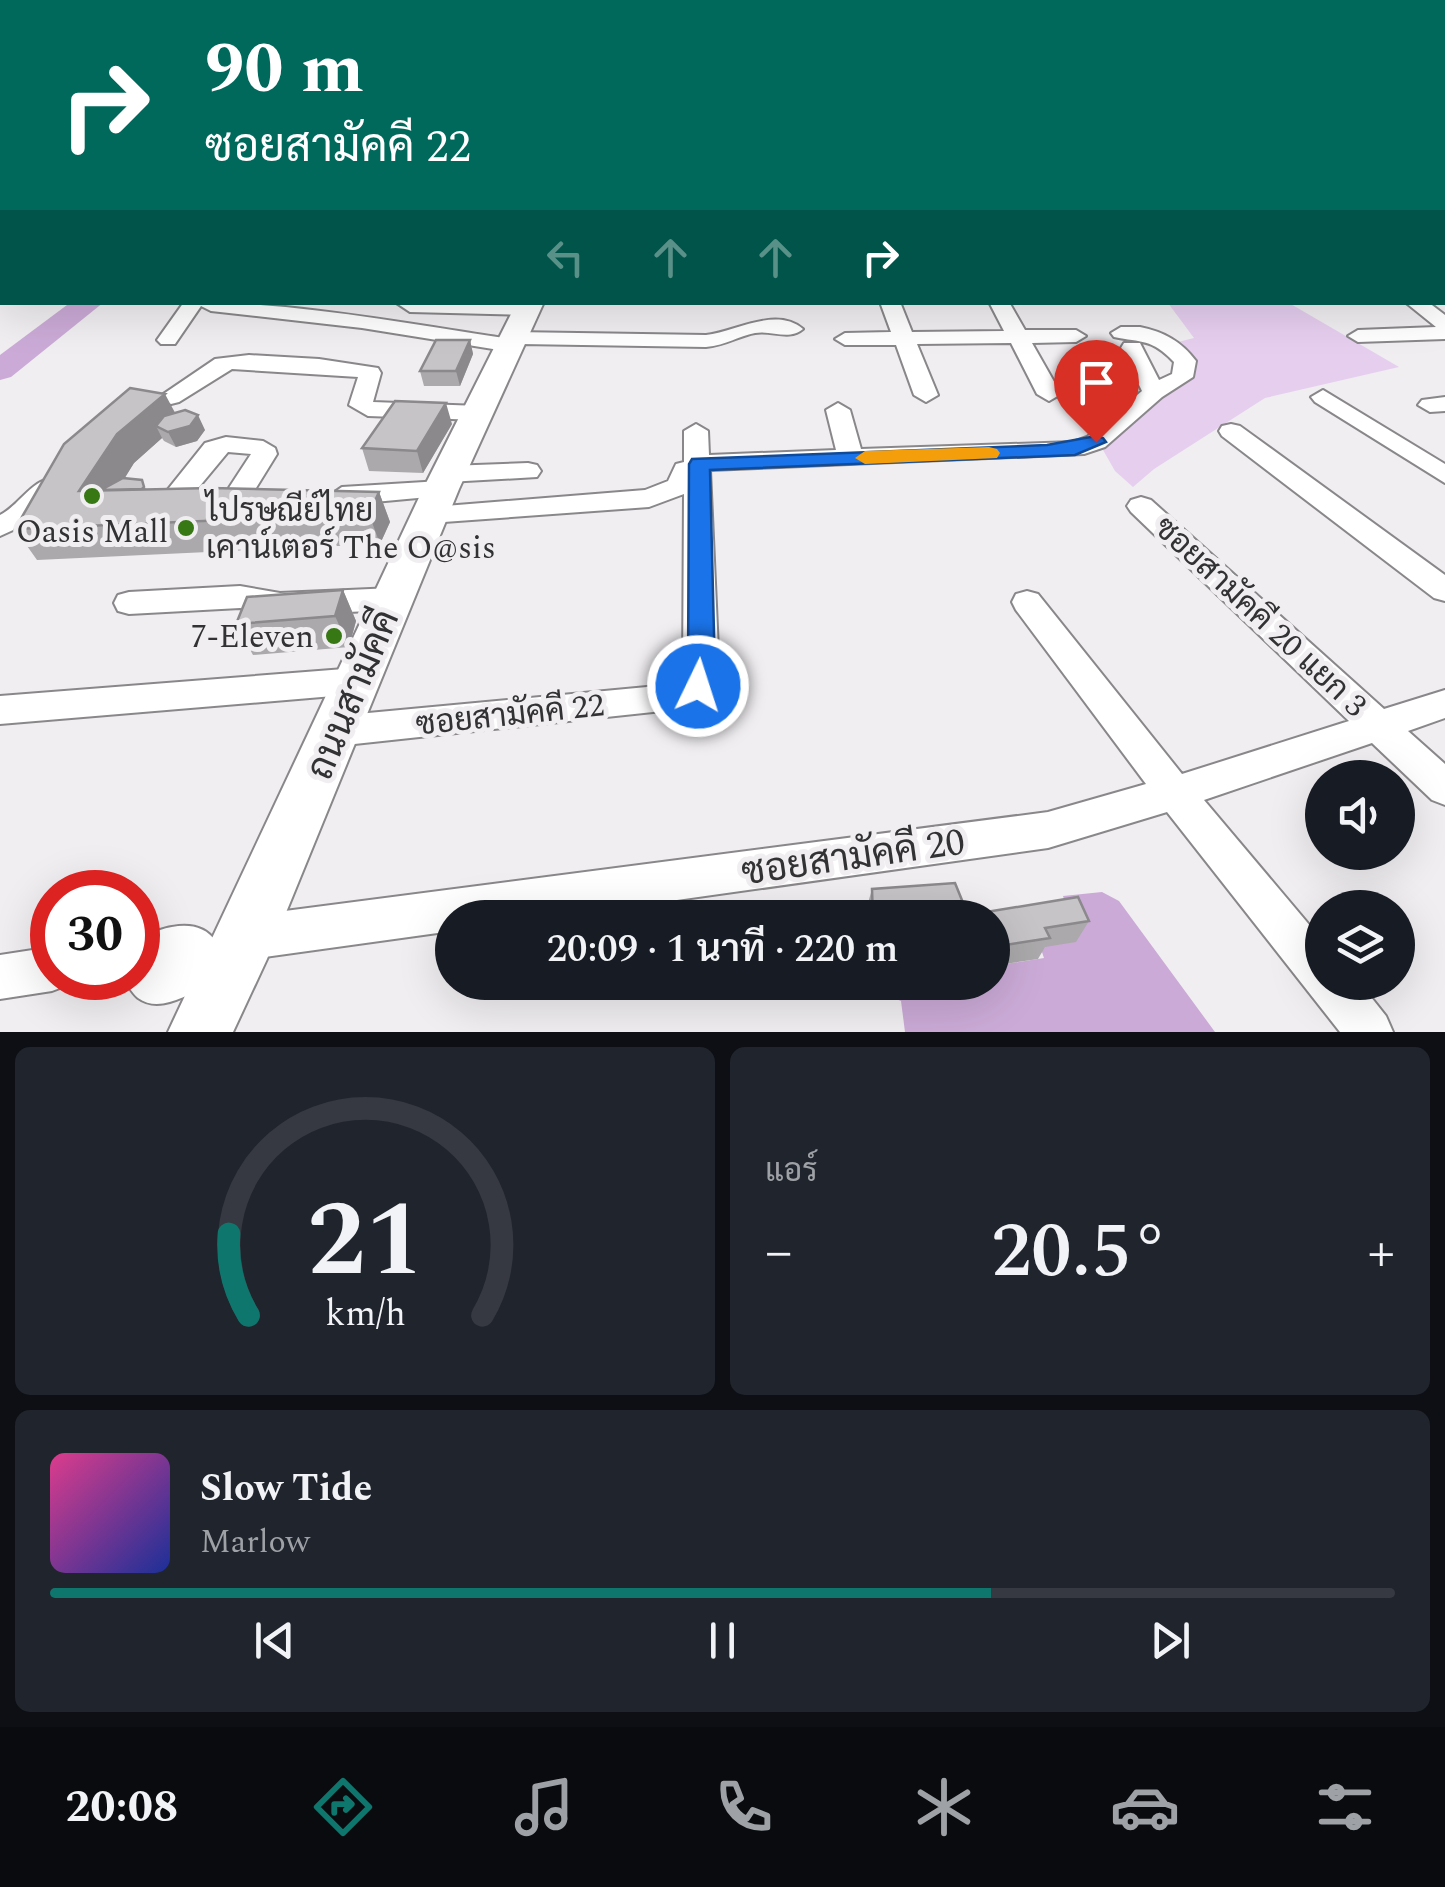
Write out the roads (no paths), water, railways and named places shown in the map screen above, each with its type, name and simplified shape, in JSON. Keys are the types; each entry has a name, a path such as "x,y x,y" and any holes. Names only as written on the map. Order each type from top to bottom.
{"main road":[{"name":"ถนนสามัคคี","path":"200,1032 228,955 336,731 440,492 521,324"}],"street":[{"path":"168,340 201,305"},
{"path":"211,305 362,322 521,324"},
{"path":"408,305 521,324 706,341 726,339 750,327 793,329"},
{"path":"891,305 926,395"},
{"path":"1001,305 1048,394"},
{"path":"1418,305 1445,324"},
{"path":"1358,336 1445,333"},
{"path":"309,498 440,492 650,498 679,486 692,467 1075,449 1096,442 1154,392 1182,378 1185,361 1174,348 1153,335 1126,341 1154,392"},
{"path":"844,339 1076,336"},
{"path":"171,397 191,391 228,362 288,364 358,368 370,373 360,405 368,409 479,413"},
{"path":"1323,397 1445,475"},
{"path":"838,410 852,458"},
{"name":"ซอยสามัคคี 22","path":"336,731 688,696 698,686 702,674 692,467 696,431"},
{"path":"1230,431 1445,590"},
{"path":"0,527 25,514 58,470"},
{"path":"440,492 528,471"},
{"path":"233,503 271,501"},
{"name":"ซอยสามัคคี 20 แยก 3","path":"1141,506 1445,788"},
{"path":"129,603 240,597 280,604 393,599"},
{"path":"1027,602 1174,793 1305,953"},
{"path":"0,710 357,681"},
{"name":"ซอยสามัคคี 20","path":"160,980 180,978 228,955 1048,830 1445,704"},
{"path":"0,977 30,972"},
{"path":"1344,1000 1370,1032"}],"waterway":[{"path":"0,370 86,305"}],"place":[{"name":"Oasis Mall","path":"92,496"},
{"name":"ไปรษณีย์ไทย เคาน์เตอร์ The O@sis","path":"186,528"},
{"name":"7-Eleven","path":"334,636"}]}
